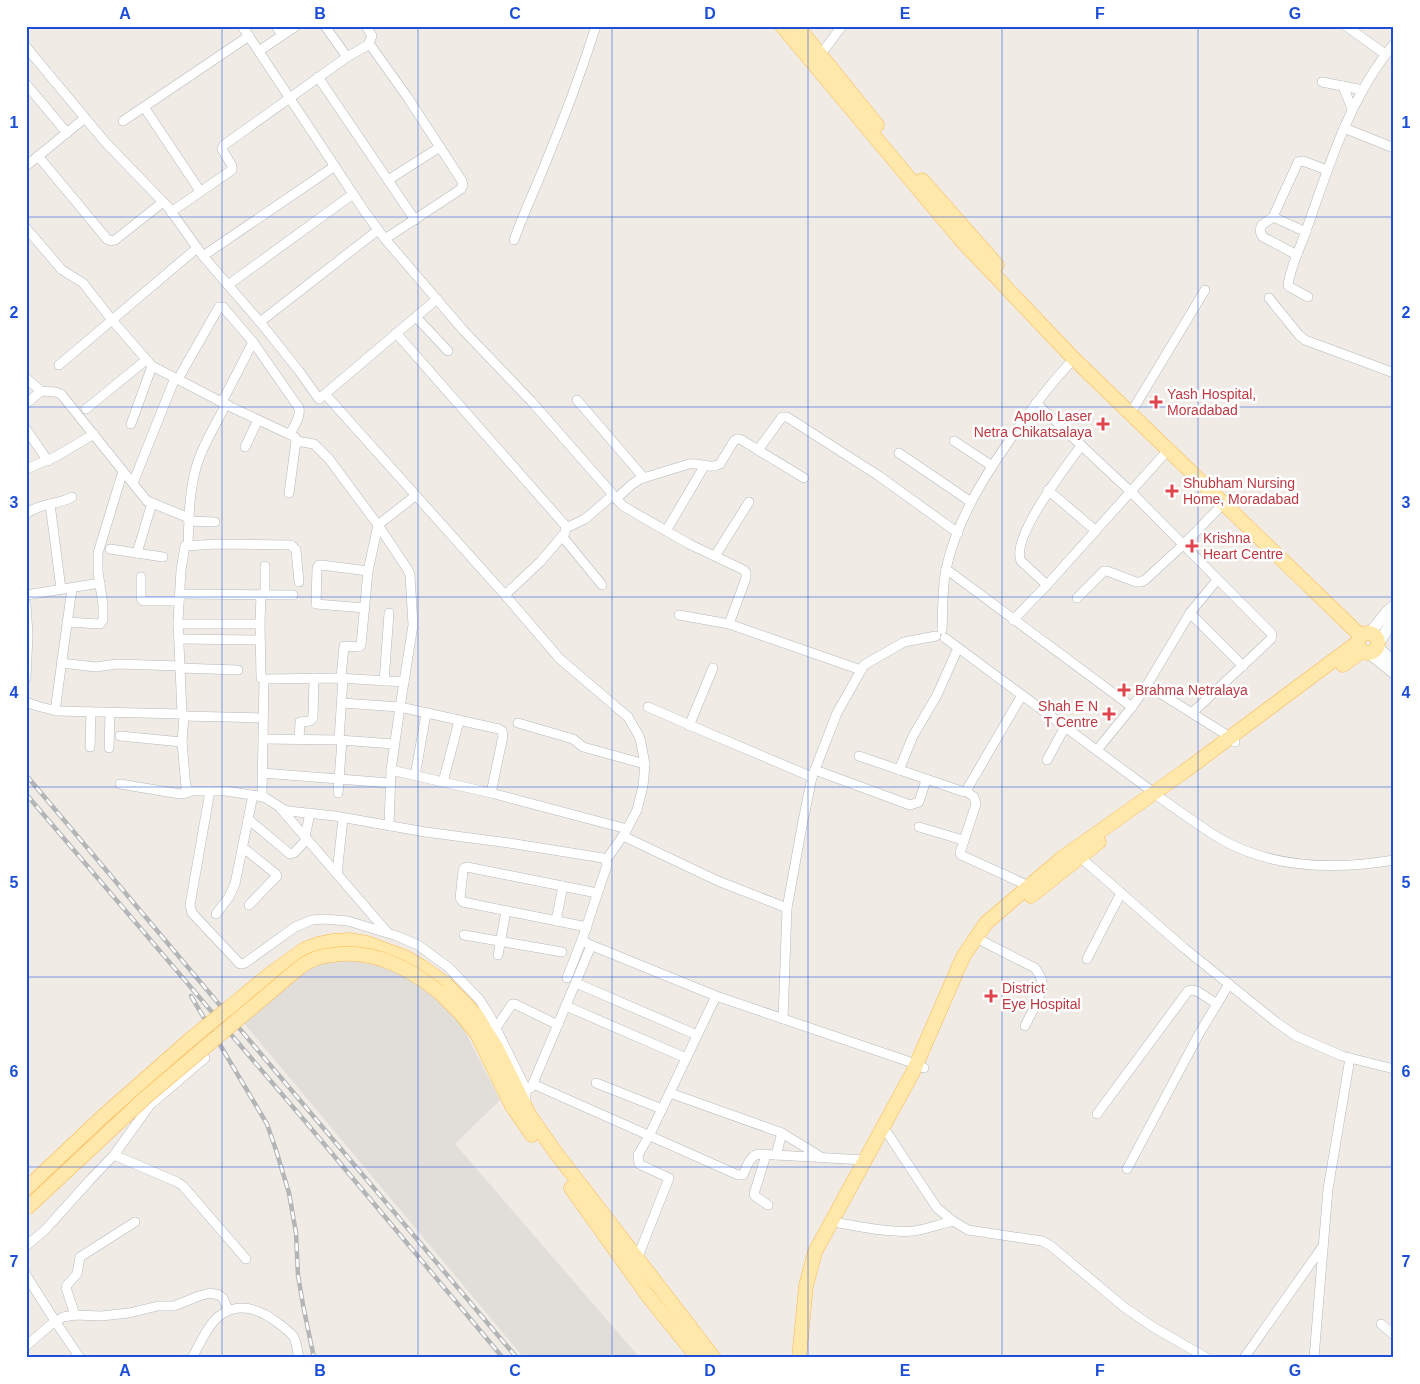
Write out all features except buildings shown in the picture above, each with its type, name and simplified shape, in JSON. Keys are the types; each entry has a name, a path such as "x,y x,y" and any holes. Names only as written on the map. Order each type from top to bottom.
{"main road":[{"path":"782,26 817,60 973,239 1071,346 1164,433 1368,643"},
{"path":"797,26 817,60 961,240 1074,359 1368,643"},
{"path":"799,1358 806,1286 815,1252 865,1160 920,1066 963,957 986,923 1062,858 1156,795 1368,643"},
{"path":"807,1358 812,1299 820,1261 826,1246 888,1134 970,961 982,941 995,925 1156,795"},
{"path":"26,1189 101,1118 270,974 305,949 318,944 349,940 367,943 404,957 422,967 443,988 475,1014 496,1047 526,1103 530,1116 648,1296 698,1358"},
{"path":"26,1208 146,1097 300,967 311,960 326,955 344,953 368,955 399,966 443,988 477,1034 512,1106 521,1120 584,1198 637,1259 714,1358"}],"street":[{"path":"242,26 385,239 464,331 531,401 615,497 627,510 689,544 746,572 746,578 729,624"},
{"path":"276,26 282,35"},
{"path":"259,51 296,26"},
{"path":"325,26 346,57"},
{"path":"171,212 232,170 232,166 222,149 224,145 346,57 368,45 372,36 366,26"},
{"path":"514,240 570,103 596,26"},
{"path":"817,60 842,26"},
{"path":"1346,26 1385,54"},
{"path":"123,121 249,36"},
{"path":"1308,297 1288,286 1297,255 1327,170 1352,109 1385,54 1394,44"},
{"path":"368,45 371,46 408,98 462,181 463,187 385,239"},
{"path":"26,48 106,143 163,202 203,256 260,322 319,399 437,299"},
{"path":"318,77 415,220"},
{"path":"1322,82 1363,90"},
{"path":"1343,86 1352,109"},
{"path":"28,90 67,133"},
{"path":"144,107 200,191"},
{"path":"26,166 85,118"},
{"path":"1344,128 1394,148"},
{"path":"388,180 440,147"},
{"path":"38,156 107,239 111,241 115,240 163,202"},
{"path":"1297,255 1263,237 1260,234 1260,230 1262,225 1273,217 1298,162 1303,161 1327,170"},
{"path":"203,256 335,166"},
{"path":"228,285 353,194"},
{"path":"1273,217 1306,232"},
{"path":"26,228 62,270 84,283 112,320 149,363 176,379 258,420 293,437 314,444 330,459 408,570 414,624 394,744 390,783 389,826"},
{"path":"260,322 378,230"},
{"path":"59,365 197,248"},
{"path":"1135,406 1205,290"},
{"path":"1269,298 1305,340 1394,373"},
{"path":"133,484 176,379 219,307 223,307 253,342 300,410 293,437 289,493"},
{"path":"416,316 448,351"},
{"path":"396,333 564,524 564,532 602,585"},
{"path":"188,545 191,491 196,467 253,342"},
{"path":"941,635 946,569 971,502 992,466 1036,403 1074,359"},
{"path":"86,409 149,363"},
{"path":"131,424 149,363"},
{"path":"26,378 41,391 61,394 144,497 152,503 189,520 215,522"},
{"path":"26,404 41,391"},
{"path":"325,394 560,659 628,717 640,738 645,764 637,810 625,833 606,860 607,865 571,981 566,1006 532,1084 526,1103"},
{"path":"577,400 644,478"},
{"path":"1036,403 1131,492 1272,634 1271,639 1192,714"},
{"path":"758,450 782,417 787,417 879,476 958,533"},
{"path":"245,446 258,420"},
{"path":"26,430 48,461"},
{"path":"26,469 48,461 94,434"},
{"path":"505,595 540,562 564,532 635,482 693,463 714,467 720,464 737,439 740,439 804,478"},
{"path":"954,441 992,466"},
{"path":"1047,585 1021,561 1018,556 1018,550 1030,521 1048,490 1081,446"},
{"path":"1013,620 1047,585 1168,450"},
{"path":"899,452 971,502"},
{"path":"666,531 705,465"},
{"path":"67,622 100,624 103,620 98,553 123,471"},
{"path":"1048,490 1096,531"},
{"path":"338,793 344,646 361,645 368,571 378,525 415,496"},
{"path":"26,514 34,508 65,501 72,497"},
{"path":"714,556 748,502"},
{"path":"137,553 152,503"},
{"path":"50,504 61,589"},
{"path":"1077,598 1104,571 1136,582 1145,580 1223,504"},
{"path":"190,791 186,788 182,742 183,715 178,624 185,546 217,544 290,545 296,550 299,582"},
{"path":"110,549 163,557"},
{"path":"365,608 316,604 317,568 321,565 368,571"},
{"path":"216,914 232,891 248,819 258,796 262,773 264,679 261,676 260,624 265,566"},
{"path":"946,569 1132,708"},
{"path":"141,577 141,598 143,601 179,597 263,594 293,595"},
{"path":"1097,750 1132,708 1190,613 1217,580"},
{"path":"26,595 100,583"},
{"path":"55,711 72,588"},
{"path":"26,604 28,635 26,678"},
{"path":"1368,643 1387,612 1394,606"},
{"path":"384,681 389,613"},
{"path":"1190,613 1243,666"},
{"path":"679,615 729,624 861,670"},
{"path":"1368,643 1394,620"},
{"path":"178,624 260,624"},
{"path":"783,1019 787,908 814,773 837,712 864,665 904,642 941,635 1156,795 1220,838 1250,853 1292,864 1326,867 1394,860"},
{"path":"179,639 260,640"},
{"path":"1368,643 1394,662"},
{"path":"1368,643 1394,673"},
{"path":"899,770 912,736 937,695 958,648"},
{"path":"62,663 96,667 117,664 238,670"},
{"path":"690,726 713,668"},
{"path":"299,739 300,722 310,721 313,718 314,678"},
{"path":"264,679 342,678 404,682"},
{"path":"1147,685 1233,740"},
{"path":"859,756 962,792 966,790 1022,695"},
{"path":"26,702 55,711 263,718"},
{"path":"342,703 400,707 502,731 503,736 491,793"},
{"path":"648,707 690,726 814,773 910,805 919,802 926,780"},
{"path":"90,747 92,712"},
{"path":"109,748 110,712"},
{"path":"415,776 426,714"},
{"path":"443,782 459,721"},
{"path":"518,723 573,739 583,747 645,764"},
{"path":"1047,760 1065,727"},
{"path":"120,736 182,742"},
{"path":"263,738 341,740 394,744"},
{"path":"391,770 491,793 625,833 718,881 787,908"},
{"path":"262,773 390,783"},
{"path":"120,784 180,794 190,791 226,791 258,796 288,811 509,843 593,856 606,860"},
{"path":"966,790 974,797 976,804 960,850 961,855 1029,886"},
{"path":"210,791 190,905 192,913 240,964 245,963 295,927 312,920 341,920 387,932 418,945 448,967 479,999 526,1088 526,1103"},
{"path":"279,806 387,932"},
{"path":"248,819 290,854 294,854 306,838 310,813"},
{"path":"337,874 343,818"},
{"path":"919,827 963,840"},
{"path":"242,847 277,876 249,905"},
{"path":"1080,857 1184,948 1296,1036 1342,1056 1394,1069"},
{"path":"587,927 464,902 460,898 463,871 467,867 597,893"},
{"path":"556,921 563,886"},
{"path":"1087,959 1121,893"},
{"path":"498,955 506,910"},
{"path":"464,935 562,952"},
{"path":"584,937 584,941 592,946 716,996 920,1066"},
{"path":"982,941 1035,968 1040,975 1041,990 1025,1026"},
{"path":"571,981 592,946"},
{"path":"571,981 697,1035"},
{"path":"1127,1169 1199,1034 1229,984"},
{"path":"1097,1114 1188,991 1197,991 1217,1004"},
{"path":"637,1259 669,1178 639,1164 638,1155 649,1136 716,996"},
{"path":"496,1028 512,1004 558,1025"},
{"path":"566,1006 686,1058"},
{"path":"26,1246 46,1230 114,1155 150,1105 206,1058"},
{"path":"1314,1358 1328,1189 1350,1058"},
{"path":"596,1083 662,1109"},
{"path":"532,1084 738,1175 743,1175 754,1155 865,1160"},
{"path":"670,1093 782,1133 822,1158"},
{"path":"776,1155 782,1133"},
{"path":"888,1134 937,1208 953,1221 968,1230 1042,1241 1051,1246 1124,1307 1153,1327 1207,1358"},
{"path":"114,1155 183,1186 246,1259"},
{"path":"766,1155 754,1194 768,1205"},
{"path":"839,1223 874,1229 908,1231 953,1221"},
{"path":"75,1315 66,1288 77,1274 80,1257 135,1222"},
{"path":"1244,1358 1323,1246"},
{"path":"26,1275 58,1320 80,1358"},
{"path":"26,1295 34,1288"},
{"path":"26,1346 58,1320 75,1315 101,1316 129,1313 158,1306 179,1305 210,1293 223,1298 228,1310"},
{"path":"192,1358 217,1317 228,1310 236,1308 252,1309 267,1314 294,1337 299,1358"},
{"path":"1381,1324 1394,1334"}],"shaded area":[{"path":"364,951 452,1006 500,1100 455,1144 640,1358 524,1358 243,1022 317,953"}],"railway":[{"path":"26,775 517,1358"},
{"path":"26,794 304,1120 503,1358"},
{"path":"191,996 267,1124 276,1150 289,1193 296,1233 298,1275 314,1358"}],"place":[{"name":"Yash Hospital, Moradabad","path":"1156,402"},
{"name":"Apollo Laser Netra Chikatsalaya","path":"1103,424"},
{"name":"Shubham Nursing Home, Moradabad","path":"1172,491"},
{"name":"Krishna Heart Centre","path":"1192,546"},
{"name":"Brahma Netralaya","path":"1124,690"},
{"name":"Shah E N T Centre","path":"1109,714"},
{"name":"District Eye Hospital","path":"991,996"}]}
